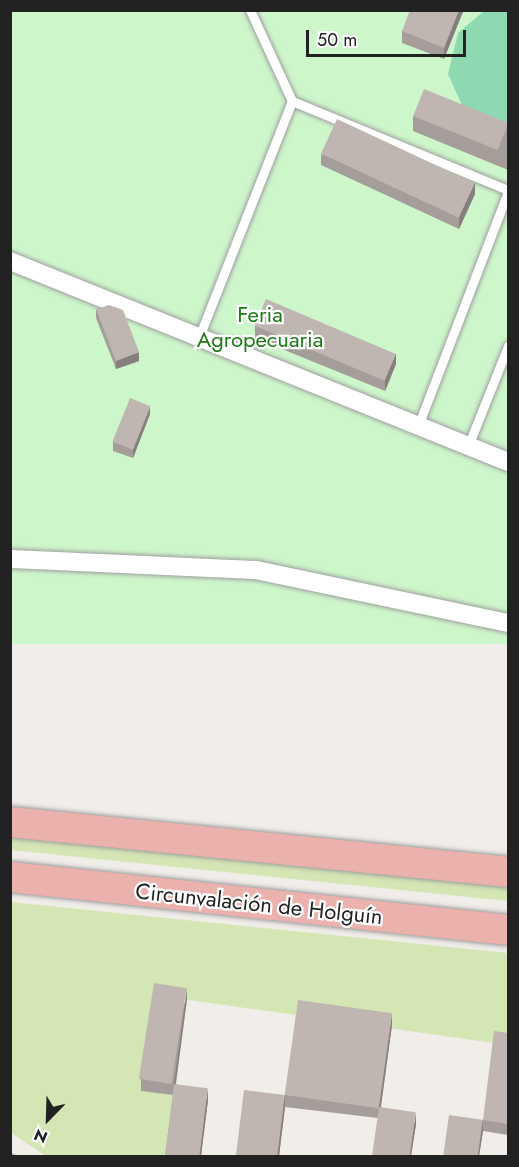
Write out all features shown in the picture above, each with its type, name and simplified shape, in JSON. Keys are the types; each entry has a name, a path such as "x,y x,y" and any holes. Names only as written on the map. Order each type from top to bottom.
{"highway":[{"path":"10,822 508,872"},
{"name":"Circunvalación de Holguín","path":"10,877 508,930"}],"street":[{"path":"10,261 508,462"},
{"path":"10,559 256,570 508,623"}],"lane":[{"path":"250,10 292,101 508,191 418,426"},
{"path":"199,337 292,101"},
{"path":"468,446 508,346"}],"green space":[{"name":"Feria Agropecuaria","path":"11,11 508,11 508,644 11,644"},
{"path":"484,11 508,11 508,138 466,114 448,74 458,33"},
{"path":"11,835 467,882 508,888 508,901 11,850"},
{"path":"10,902 508,953 508,1045 154,995 142,1091 174,1095 166,1156 46,1156 11,1133"}],"building":[{"path":"410,10 459,10 444,48 402,31"},
{"path":"424,89 508,123 498,150 413,116"},
{"path":"337,119 475,183 459,218 321,153"},
{"path":"266,299 396,354 384,381 255,326"},
{"path":"109,305 123,310 139,352 116,361 96,309"},
{"path":"130,398 150,406 133,450 112,442"},
{"path":"154,983 187,988 171,1084 139,1079"},
{"path":"298,1000 392,1013 379,1108 285,1095"},
{"path":"494,1031 508,1033 508,1124 483,1120"},
{"path":"174,1084 208,1088 199,1156 165,1156"},
{"path":"244,1090 285,1095 277,1156 236,1156"},
{"path":"379,1107 416,1112 409,1156 372,1156"},
{"path":"449,1115 483,1120 478,1156 443,1156"}]}
